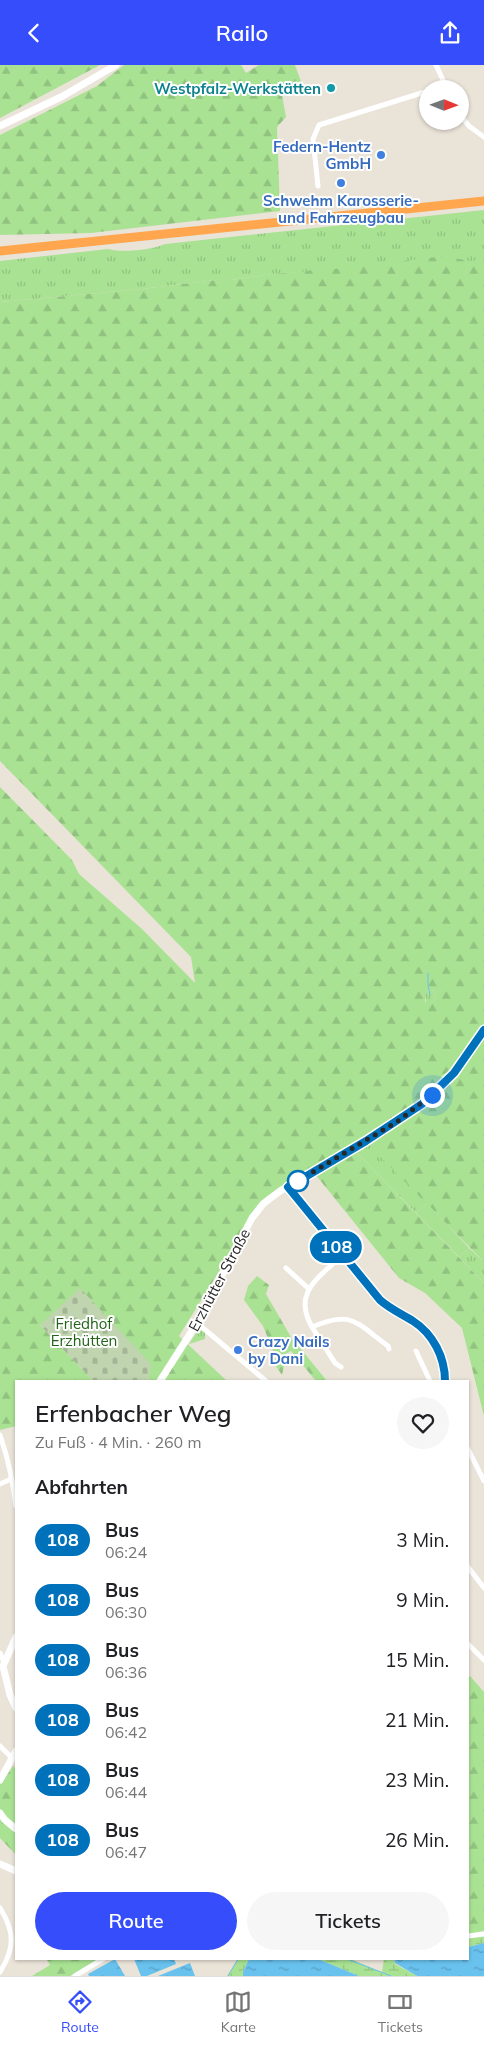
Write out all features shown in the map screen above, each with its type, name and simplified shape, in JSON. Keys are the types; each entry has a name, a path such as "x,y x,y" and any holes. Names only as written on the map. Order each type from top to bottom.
{"highway":[{"path":"0,251 484,201"},
{"path":"0,257 484,207"}],"street":[{"path":"0,126 62,96 116,65"},
{"path":"436,65 443,80"},
{"path":"318,186 313,139 319,125 419,94"},
{"path":"469,126 484,137"},
{"name":"Erzhütter Straße","path":"161,1380 197,1323 255,1213 268,1200 366,1141 422,1104 454,1073 484,1030"},
{"path":"288,1187 380,1300 394,1311 413,1321 432,1338 441,1356 445,1380"},
{"path":"341,1367 335,1363 312,1327 304,1310 304,1301 309,1289 342,1255"},
{"path":"286,1268 309,1289"},
{"path":"312,1327 328,1320 346,1318 388,1346 389,1349"},
{"path":"197,1323 265,1380"},
{"path":"416,1351 430,1380"},
{"path":"0,1435 9,1461 15,1501"},
{"path":"469,1451 484,1481"},
{"path":"0,1484 11,1479"},
{"path":"469,1568 484,1588"},
{"path":"15,1639 3,1666 10,1695 15,1706"},
{"path":"469,1645 484,1660"},
{"path":"0,1653 4,1662"},
{"path":"0,1747 12,1758"},
{"path":"0,1780 15,1753"},
{"path":"0,1813 15,1828"},
{"path":"0,1865 15,1871"},
{"path":"0,1907 9,1925 12,1944 10,1954 0,1972"},
{"path":"469,1936 484,1933"},
{"path":"75,1976 101,1960"}],"green space":[{"path":"0,65 100,65 0,118"},
{"path":"124,65 241,65 246,73 259,65 295,65 302,84 282,95 286,117 277,127 280,211 91,233 0,235 0,135 97,86"},
{"path":"484,210 484,260 480,261 272,274 231,280 215,280 142,289 0,302 0,261 108,249 121,251 137,250 165,244"},
{"path":"445,256 469,261 484,260 484,1262 366,1142 353,1149 484,1283 484,1416 462,1328 425,1293 399,1278 311,1169 278,1188 255,1209 179,1336 226,1380 148,1380 149,1378 40,1325 92,1380 15,1380 15,1426 0,1430 0,787 72,860 79,874 142,929 195,983 191,957 0,761 0,302 142,289 215,280 231,280 272,274 335,269","holes":["432,990 436,994 435,1000 427,1004 425,1002 425,991"]},
{"path":"432,990 436,994 435,1000 426,1005 425,991"},
{"path":"366,1141 427,1203 416,1213 353,1149"},
{"path":"427,1203 469,1248 459,1257 416,1213"},
{"path":"469,1248 484,1262 484,1283 459,1257"},
{"path":"257,1276 269,1285 266,1294 291,1337 326,1380 315,1380 291,1351 281,1356 285,1362 282,1375 273,1362 276,1358 263,1326 244,1300 248,1286"},
{"name":"Friedhof Erzhütten","path":"80,1288 151,1364 148,1380 92,1380 40,1325"},
{"path":"200,1329 205,1332 205,1339 189,1344 198,1330"},
{"path":"469,1677 484,1692 484,1931 469,1934"},
{"path":"13,1766 15,1768 15,1854 0,1838 0,1774 5,1778"},
{"path":"484,1935 484,1943 469,1947 469,1938"},
{"path":"47,1960 96,1960 70,1976 32,1976 50,1965"},
{"path":"237,1960 249,1960 243,1976 227,1976"},
{"path":"320,1960 352,1960 382,1972 384,1960 394,1960 395,1964 417,1976 359,1976"}],"water":[{"path":"484,1943 484,1976 417,1976 395,1963 394,1960 469,1960 469,1947"},
{"path":"116,1960 125,1976 89,1976 88,1974"},
{"path":"134,1960 174,1960 176,1964 147,1976 141,1976"},
{"path":"249,1960 320,1960 359,1976 243,1976"},
{"path":"190,1963 195,1976 158,1976"}],"waterway":[{"path":"428,973 430,995"},
{"path":"228,1976 237,1960"},
{"path":"350,1960 391,1976"}],"bus line":[{"name":"108","path":"445,1380 441,1356 432,1338 413,1321 394,1311 380,1300 288,1187 366,1141 422,1104 454,1073 484,1030"}],"place":[{"name":"Westpfalz-Werkstätten","path":"331,88"},
{"name":"Federn-Hentz GmbH","path":"381,155"},
{"name":"Schwehm Karosserie- und Fahrzeugbau","path":"341,183"},
{"name":"Crazy Nails by Dani","path":"238,1350"}],"route":[{"path":"298,1181 398,1121 432,1095"}]}
